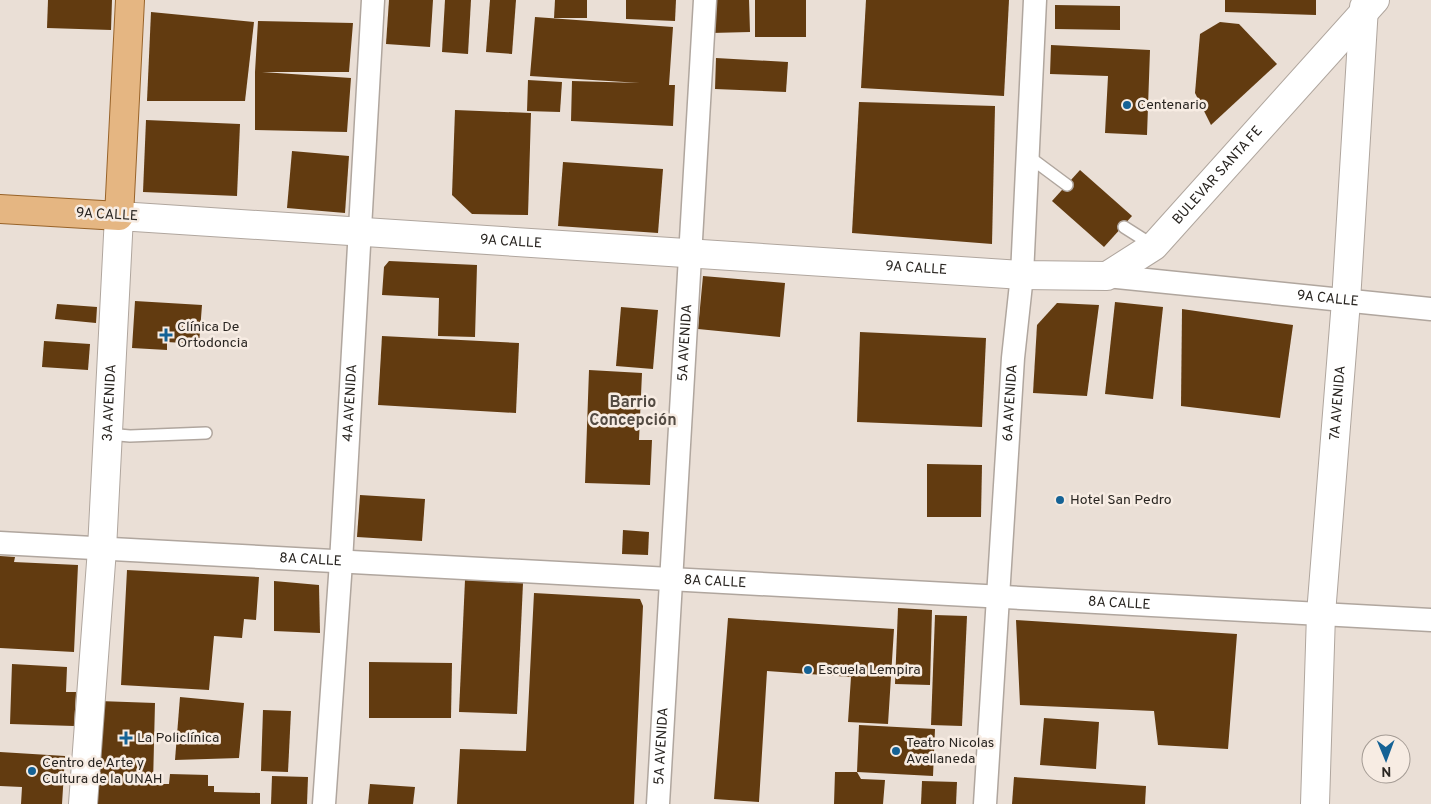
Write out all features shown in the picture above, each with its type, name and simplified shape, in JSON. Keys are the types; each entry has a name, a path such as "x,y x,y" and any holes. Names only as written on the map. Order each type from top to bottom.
{"main road":[{"name":"3A AVENIDA","path":"119,216 130,0"},
{"name":"9A CALLE","path":"0,209 119,216"}],"street":[{"name":"4A AVENIDA","path":"324,804 341,562 373,0"},
{"name":"5A AVENIDA","path":"658,804 705,0"},
{"name":"6A AVENIDA","path":"985,804 1013,358 1022,275 1035,0"},
{"name":"BULEVAR SANTA FE","path":"1107,276 1154,246 1368,4"},
{"name":"7A AVENIDA","path":"1315,804 1321,614 1368,4"},
{"name":"9A CALLE","path":"119,216 1022,275"},
{"name":"3A AVENIDA","path":"83,804 102,549 119,216"},
{"path":"1022,275 1107,276"},
{"name":"9A CALLE","path":"1107,276 1431,309"},
{"name":"8A CALLE","path":"0,542 341,562 671,577 998,598 1431,620"}],"lane":[{"path":"1028,156 1067,185"},
{"path":"1124,226 1154,246"},
{"path":"108,434 130,436 206,433"}],"building":[{"path":"48,0 112,0 111,30 47,28"},
{"path":"389,0 433,0 430,47 386,44"},
{"path":"445,0 471,0 468,54 442,52"},
{"path":"490,0 516,0 512,54 486,52"},
{"path":"555,0 587,0 587,18 554,18"},
{"path":"626,0 676,0 675,21 626,19"},
{"path":"710,0 749,0 750,32 711,33"},
{"path":"755,0 806,0 806,37 755,37"},
{"path":"866,0 1009,0 1004,96 861,88"},
{"path":"1225,0 1316,0 1316,15 1225,12"},
{"path":"1055,5 1120,6 1120,30 1055,29"},
{"path":"151,12 254,22 245,101 147,101"},
{"path":"535,17 673,27 669,85 675,85 673,126 571,121 572,81 640,83 530,76"},
{"path":"258,21 353,23 349,72 262,72 351,78 347,132 255,130 255,72"},
{"path":"1220,22 1239,24 1277,64 1211,125 1195,93 1200,34"},
{"name":"Centenario","path":"1051,45 1150,50 1147,135 1105,133 1108,76 1050,74"},
{"path":"716,58 788,62 786,92 715,89"},
{"path":"528,80 562,82 560,112 527,111"},
{"path":"859,102 995,106 992,244 852,233"},
{"path":"455,110 531,113 528,215 472,214 452,195"},
{"path":"146,120 240,124 237,196 143,192"},
{"path":"292,151 349,156 345,213 287,208"},
{"path":"563,162 663,169 658,233 558,226"},
{"path":"1080,170 1132,216 1104,247 1052,201"},
{"path":"389,261 477,265 475,337 438,336 439,298 382,295 384,267"},
{"path":"703,276 785,283 780,337 698,329"},
{"path":"135,301 202,305 199,344 167,342 167,350 132,348"},
{"path":"1115,302 1163,307 1153,399 1105,394"},
{"path":"1057,303 1099,305 1087,396 1033,393 1037,325"},
{"path":"57,304 97,307 96,323 55,319"},
{"path":"621,307 658,310 653,369 616,366"},
{"path":"1182,309 1293,325 1280,418 1181,406"},
{"path":"860,332 986,338 982,427 857,422"},
{"path":"382,336 519,343 516,413 378,405"},
{"path":"44,341 90,344 88,370 42,367"},
{"path":"589,370 642,373 639,440 652,440 650,485 585,483"},
{"path":"927,464 982,465 981,517 927,517"},
{"path":"360,495 425,499 422,541 357,537"},
{"path":"623,530 649,532 648,555 622,554"},
{"path":"0,556 15,557 14,562 78,565 74,652 0,648"},
{"path":"127,570 259,577 256,620 244,619 242,638 214,636 209,690 121,685"},
{"path":"465,580 523,583 517,714 459,712"},
{"path":"274,581 319,585 320,633 274,631"},
{"path":"534,593 640,599 643,606 634,804 457,804 460,749 526,751"},
{"path":"898,608 932,610 930,685 895,684"},
{"path":"935,615 967,616 962,726 931,725"},
{"name":"Escuela Lempira","path":"728,618 894,629 888,724 848,722 851,677 767,671 759,802 714,799"},
{"path":"1016,620 1237,634 1228,749 1158,745 1154,711 1020,705"},
{"path":"369,662 452,663 451,718 369,718"},
{"path":"12,664 67,667 66,692 76,692 74,726 10,724"},
{"path":"180,697 244,703 239,758 175,760"},
{"name":"La Policlínica","path":"99,701 155,703 153,784 169,784 170,774 208,775 208,786 214,786 214,792 260,793 260,804 95,804"},
{"path":"263,710 291,711 288,772 261,771"},
{"path":"1044,718 1099,722 1096,769 1040,765"},
{"name":"Teatro Nicolas Avellaneda","path":"859,725 935,729 933,776 857,772"},
{"name":"Centro de Arte y Cultura de la UNAH","path":"0,752 65,756 62,804 21,804 22,787 0,786"},
{"path":"835,772 857,772 861,779 885,780 883,804 834,804"},
{"path":"272,776 308,777 307,804 271,804"},
{"path":"1014,777 1146,786 1145,804 1012,804"},
{"path":"922,781 957,782 956,804 921,804"},
{"path":"370,784 415,787 413,804 368,804"}],"place":[{"name":"Centenario","path":"1127,105"},
{"name":"Clínica De Ortodoncia","path":"166,335"},
{"name":"Hotel San Pedro","path":"1060,500"},
{"name":"Escuela Lempira","path":"808,670"},
{"name":"La Policlínica","path":"126,738"},
{"name":"Teatro Nicolas Avellaneda","path":"896,751"},
{"name":"Centro de Arte y Cultura de la UNAH","path":"32,771"}],"district":[{"name":"Barrio Concepción","path":"633,412"}]}
